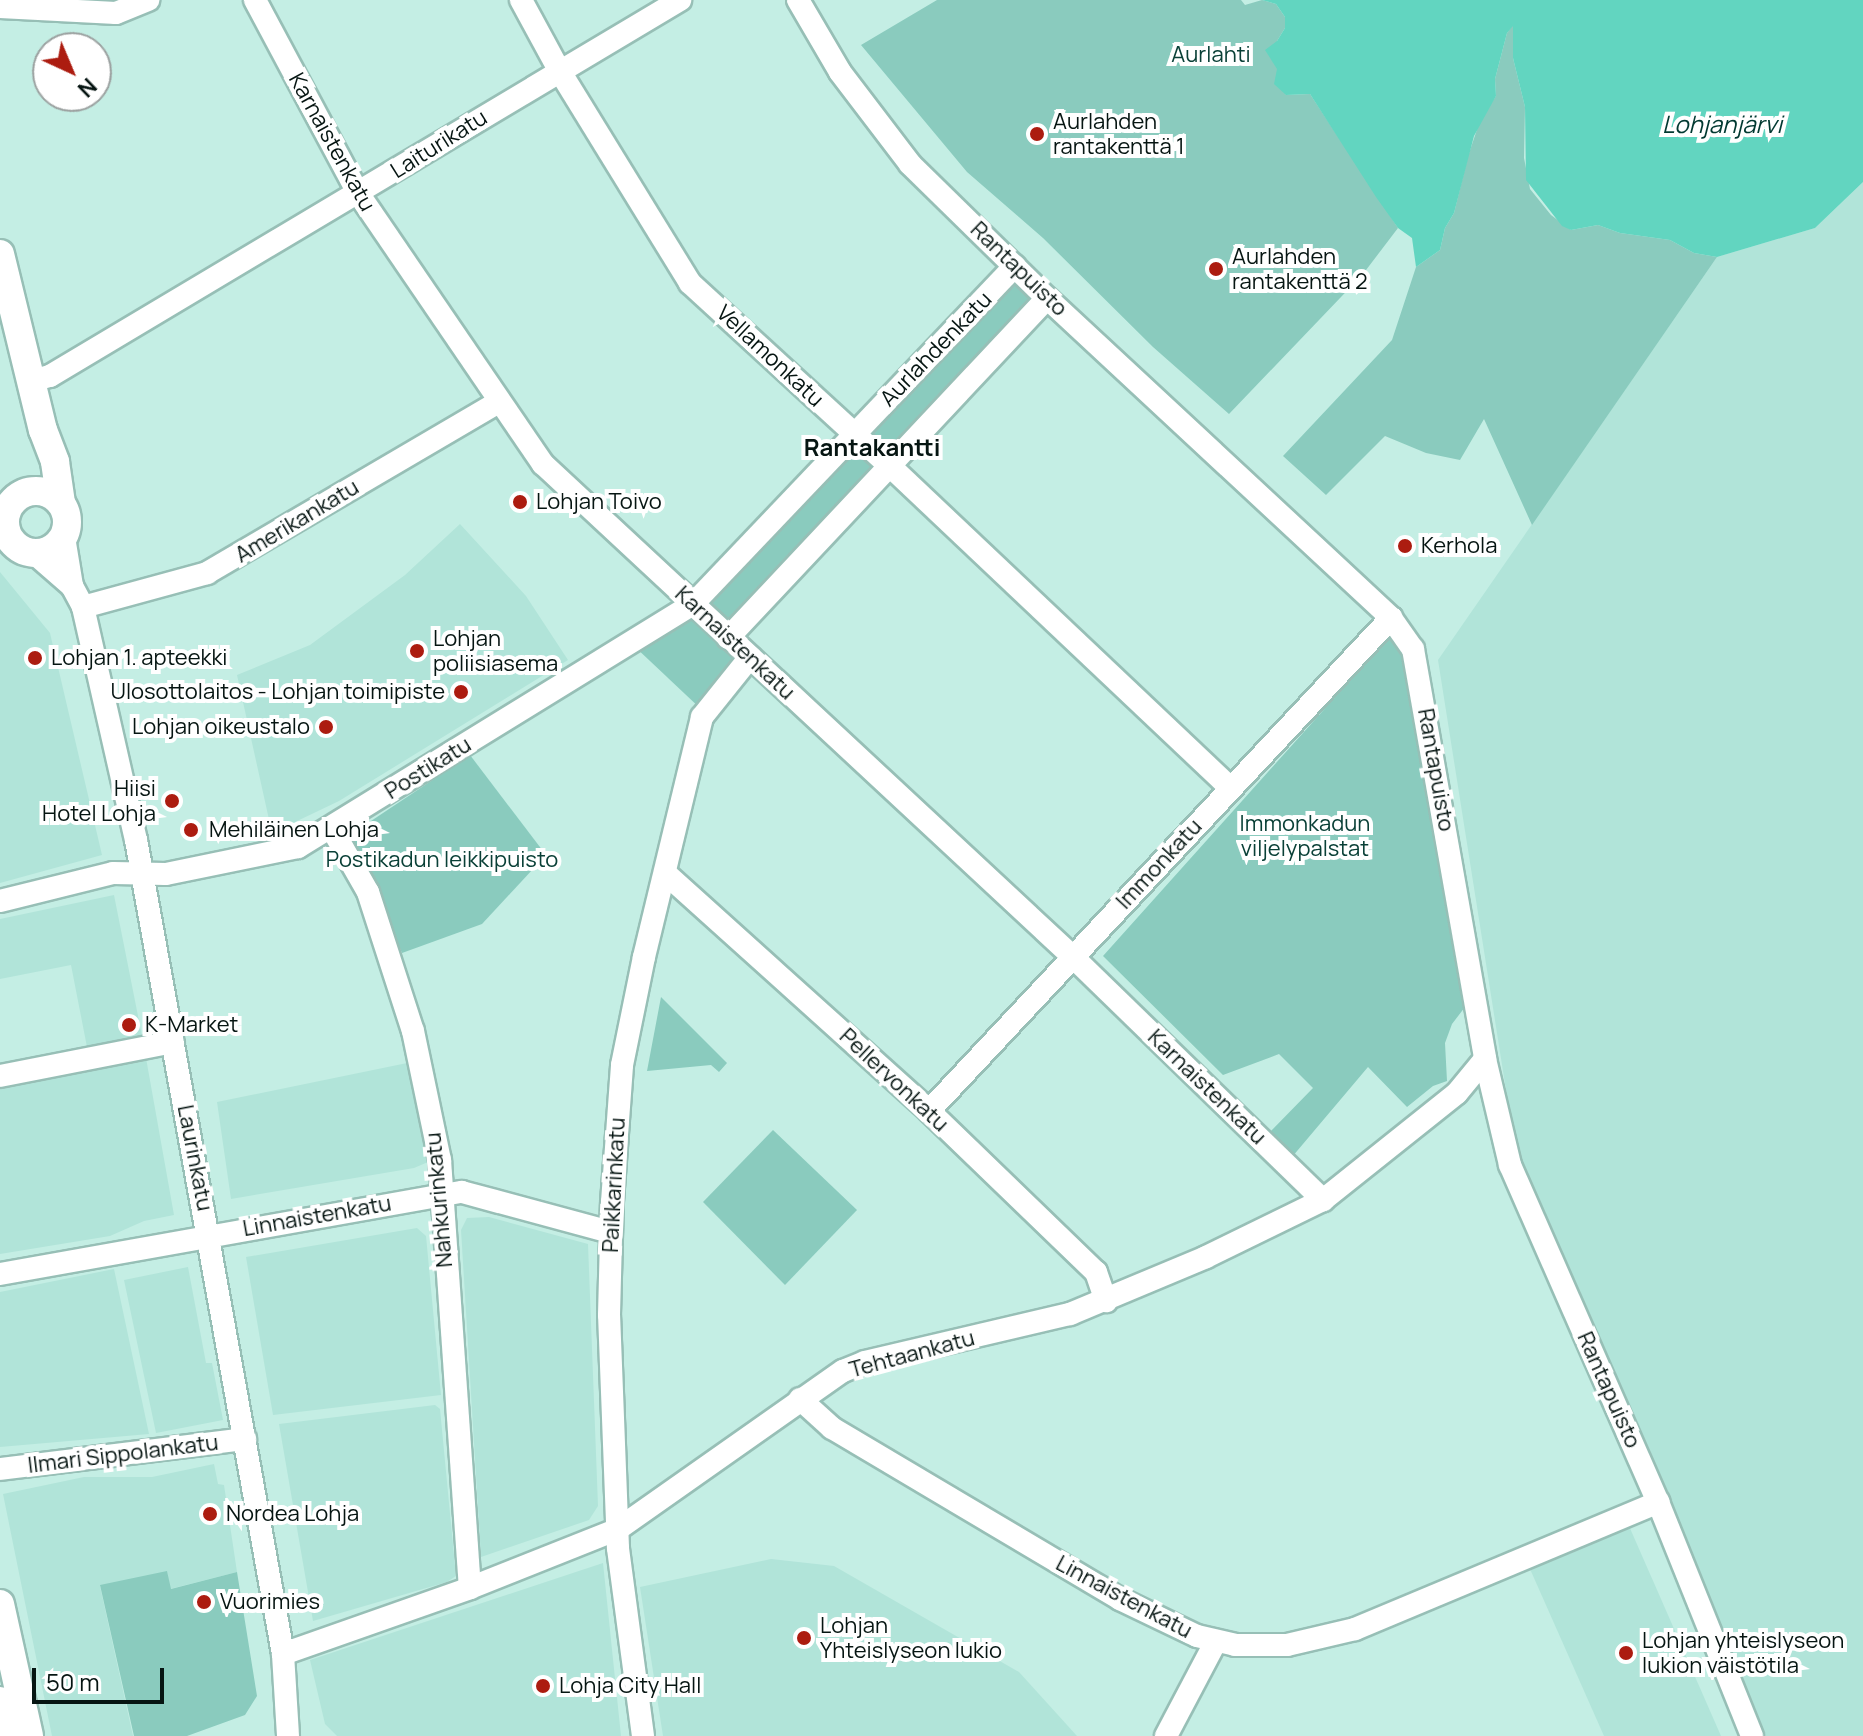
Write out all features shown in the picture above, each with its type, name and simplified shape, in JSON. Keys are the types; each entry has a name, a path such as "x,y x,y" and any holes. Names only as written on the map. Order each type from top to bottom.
{"main road":[{"path":"0,254 43,430 55,462 61,503 67,520 64,537 52,549 35,554 25,552 5,539 5,522 43,430"},
{"path":"13,501 46,493 61,503"},
{"path":"0,1604 29,1736"},
{"path":"0,1701 5,1736"}],"street":[{"path":"0,7 116,13 149,0"},
{"name":"Karnaistenkatu","path":"255,0 358,193 543,464 1073,957 1323,1200"},
{"name":"Vellamonkatu","path":"521,0 559,70 690,283 890,466 1229,787"},
{"name":"Laiturikatu","path":"32,381 50,376 680,0"},
{"name":"Rantapuisto","path":"798,0 840,72 910,164 1047,298 1391,618 1413,649 1485,1059 1510,1165 1658,1502 1752,1736"},
{"name":"Aurlahdenkatu","path":"692,605 1015,266"},
{"name":"Aurlahdenkatu","path":"728,638 1047,298"},
{"name":"Amerikankatu","path":"83,607 207,573 498,402"},
{"name":"Laurinkatu","path":"64,537 72,586 83,607 143,876 283,1654 288,1736"},
{"name":"Laurinkatu","path":"35,554 72,586"},
{"name":"Postikatu","path":"0,901 113,873 143,876 166,874 298,847 332,829 692,605"},
{"name":"Immonkatu","path":"929,1111 1229,787 1391,618"},
{"name":"Paikkarinkatu","path":"643,1736 618,1529 609,1315 610,1232 622,1065 702,717 750,657"},
{"name":"Nahkurinkatu","path":"332,829 368,892 413,1031 440,1160 470,1588"},
{"name":"Pellervonkatu","path":"665,873 929,1111 1096,1272 1106,1301"},
{"path":"0,1076 173,1042"},
{"name":"Tehtaankatu","path":"283,1654 470,1588 618,1529 843,1371 865,1362 1070,1314 1106,1301 1323,1200 1457,1093 1485,1059"},
{"name":"Linnaistenkatu","path":"0,1274 462,1192 610,1232"},
{"name":"Linnaistenkatu","path":"800,1399 832,1428 1120,1599 1197,1636 1253,1647 1287,1645 1355,1629 1658,1502"},
{"name":"Ilmari Sippolankatu","path":"0,1469 245,1439"},
{"path":"1166,1736 1216,1641"}],"shaded area":[{"path":"1863,182 1863,1736 1766,1736 1515,1147 1438,660 1717,257 1815,228"},
{"path":"460,524 526,596 568,660 339,801 272,833 237,675 310,645 405,575"},
{"path":"0,572 50,633 102,855 0,883"},
{"path":"114,895 142,1036 87,1047 71,965 0,979 0,919"},
{"path":"146,1058 174,1215 144,1221 110,1236 0,1254 0,1086"},
{"path":"412,1062 428,1162 414,1168 231,1199 217,1102"},
{"path":"489,1217 588,1244 598,1506 589,1520 481,1557 461,1230 467,1218"},
{"path":"417,1228 426,1236 441,1395 273,1415 246,1257"},
{"path":"188,1267 206,1363 212,1363 223,1420 156,1433 124,1280"},
{"path":"114,1269 149,1434 0,1447 0,1292"},
{"path":"435,1405 440,1409 456,1576 447,1582 313,1621 279,1424"},
{"path":"214,1464 218,1484 224,1485 237,1572 170,1589 167,1572 100,1586 133,1736 52,1736 3,1494 84,1477 152,1477"},
{"name":"Lohjan yhteislyseon lukion väistötila","path":"1629,1526 1721,1736 1604,1736 1530,1569"},
{"name":"Lohjan Yhteislyseon lukio","path":"771,1559 834,1566 1019,1672 1077,1736 663,1736 640,1587"},
{"path":"603,1563 621,1736 337,1736 325,1724 310,1660"}],"green space":[{"name":"Aurlahti","path":"937,0 1241,0 1245,5 1262,0 1276,4 1285,17 1285,28 1277,41 1277,69 1286,95 1310,94 1398,228 1363,274 1229,414 1153,347 1043,238 967,172 861,45"},
{"path":"1513,25 1513,58 1525,107 1524,158 1530,189 1551,215 1571,230 1598,225 1620,233 1670,240 1694,253 1717,257 1532,525 1484,419 1460,460 1426,453 1385,436 1326,495 1283,456 1392,340 1416,267 1440,250 1481,118 1496,96 1495,79 1507,33"},
{"path":"1015,272 1042,298 730,629 703,604"},
{"path":"693,610 743,657 702,710 633,645"},
{"name":"Immonkadun viljelypalstat","path":"1389,637 1402,648 1410,676 1465,1007 1452,1024 1445,1043 1447,1081 1433,1086 1407,1107 1368,1067 1292,1157 1269,1133 1313,1088 1279,1054 1223,1075 1103,956"},
{"name":"Postikadun leikkipuisto","path":"470,755 546,855 482,924 402,953 350,835"},
{"path":"661,997 727,1063 719,1072 711,1065 647,1071"},
{"path":"773,1130 857,1210 785,1285 703,1202"},
{"path":"167,1571 171,1589 237,1572 257,1696 245,1715 187,1736 134,1736 100,1585"}],"water":[{"name":"Lohjanjärvi","path":"1262,0 1863,0 1863,182 1815,228 1717,257 1694,253 1670,240 1620,233 1598,225 1571,230 1562,226 1526,180 1525,107 1513,58 1513,26 1507,33 1495,79 1496,96 1474,136 1454,213 1445,228 1440,250 1416,267 1412,238 1398,228 1376,197 1310,94 1286,95 1274,84 1277,69 1265,50 1277,41 1285,28 1285,17 1276,4"}],"place":[{"name":"Aurlahden rantakenttä 1","path":"1037,134"},
{"name":"Aurlahden rantakenttä 2","path":"1216,269"},
{"name":"Lohjan Toivo","path":"520,502"},
{"name":"Kerhola","path":"1405,546"},
{"name":"Lohjan poliisiasema","path":"417,651"},
{"name":"Lohjan 1. apteekki","path":"35,658"},
{"name":"Ulosottolaitos - Lohjan toimipiste","path":"461,692"},
{"name":"Lohjan oikeustalo","path":"326,727"},
{"name":"Hiisi Hotel Lohja","path":"172,801"},
{"name":"Mehiläinen Lohja","path":"191,830"},
{"name":"K-Market","path":"129,1025"},
{"name":"Nordea Lohja","path":"210,1514"},
{"name":"Vuorimies","path":"204,1602"},
{"name":"Lohjan Yhteislyseon lukio","path":"804,1638"},
{"name":"Lohjan yhteislyseon lukion väistötila","path":"1626,1653"},
{"name":"Lohja City Hall","path":"543,1686"}],"district":[{"name":"Rantakantti","path":"872,447"}]}
